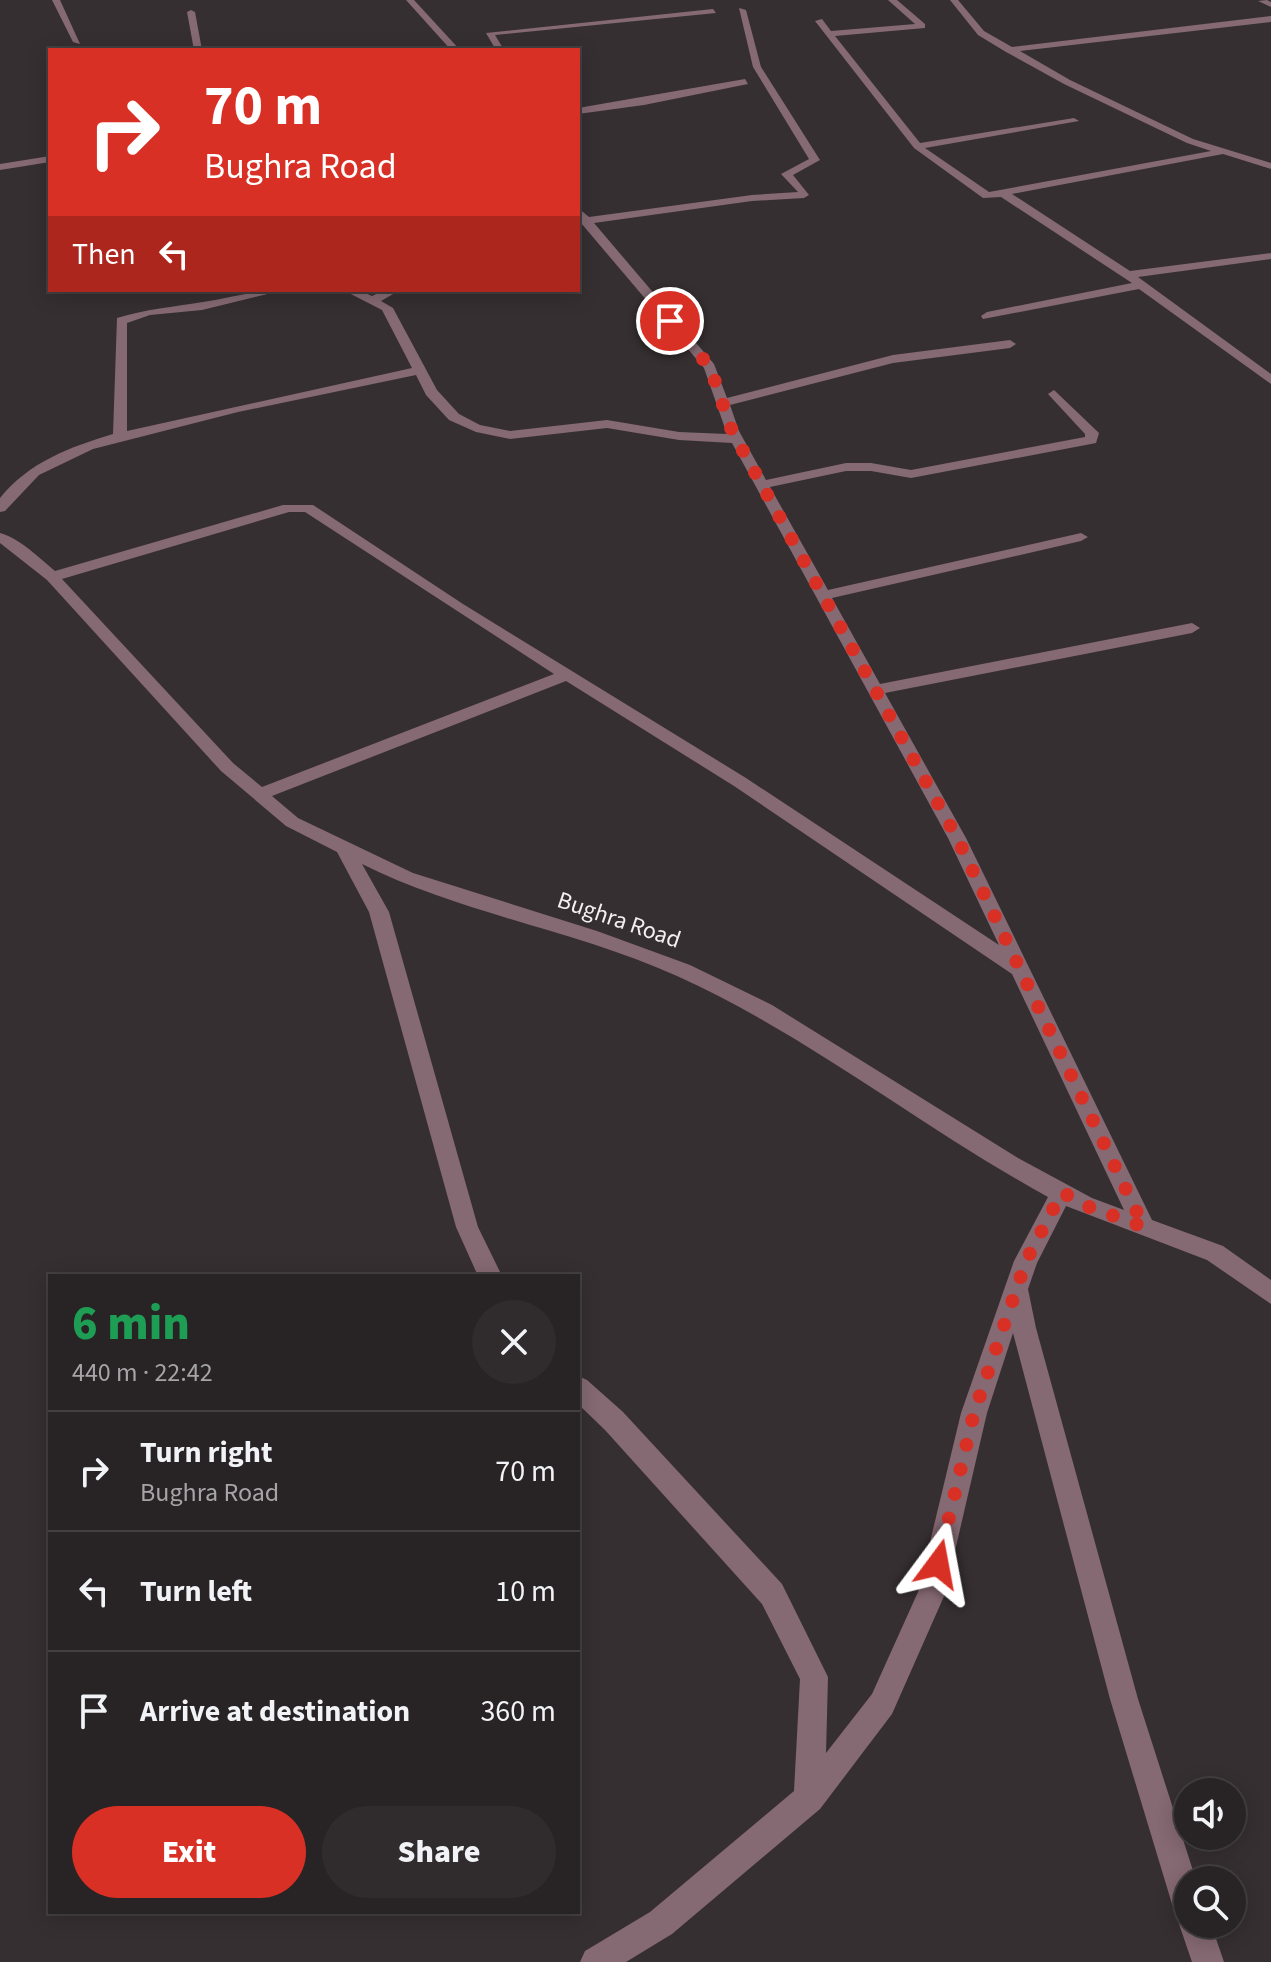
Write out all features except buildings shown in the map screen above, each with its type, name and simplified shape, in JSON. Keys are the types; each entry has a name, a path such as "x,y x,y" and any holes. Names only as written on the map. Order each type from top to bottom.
{"street":[{"path":"56,0 77,42"},
{"path":"410,0 454,48"},
{"path":"829,34 922,26 892,0"},
{"path":"954,0 981,33 1067,82 1220,152 1271,166"},
{"path":"582,216 804,195 786,174 815,160 757,67 742,10"},
{"path":"499,48 490,33 713,11"},
{"path":"191,12 198,48"},
{"path":"1009,50 1271,19"},
{"path":"819,21 917,146 987,196 1220,152"},
{"path":"580,111 745,82"},
{"path":"917,146 1074,121"},
{"path":"0,167 48,159"},
{"path":"1004,194 1128,275 1271,380"},
{"path":"582,216 710,367 737,439 957,838 1144,1227"},
{"path":"1128,275 1271,256"},
{"path":"987,316 1141,285"},
{"path":"120,438 121,321 148,312 202,306 268,292"},
{"path":"353,292 387,308 417,371 454,417 492,433 510,435 607,424 694,437 737,439"},
{"path":"371,301 390,292"},
{"path":"723,403 893,359 1010,344"},
{"path":"0,508 12,491 48,464 120,438 274,399 417,371"},
{"path":"762,485 846,467 871,467 911,474 1091,440 1092,433 1054,394"},
{"path":"52,577 288,508 308,508 445,599 740,782 1020,969"},
{"name":"Bughra Road","path":"0,537 21,550 52,577 227,767 292,822 406,878 590,936 683,970 765,1011 1010,1165 1084,1205 1215,1253 1271,1293"},
{"path":"822,596 1081,537"},
{"path":"875,690 1192,628"},
{"path":"260,794 569,674"},
{"path":"344,848 379,912 467,1227 489,1274"},
{"path":"596,1962 661,1923 809,1798 882,1704 931,1594 974,1413 1026,1261 1062,1192"},
{"path":"1017,1287 1024,1328 1096,1600 1176,1866"},
{"path":"580,1390 614,1421 772,1594 814,1677 809,1798"},
{"path":"1200,1938 1208,1962"}],"route":[{"path":"670,321 710,367 732,431 957,838 1144,1227 1084,1205 1062,1192 1026,1261 974,1413 938,1564"}]}
